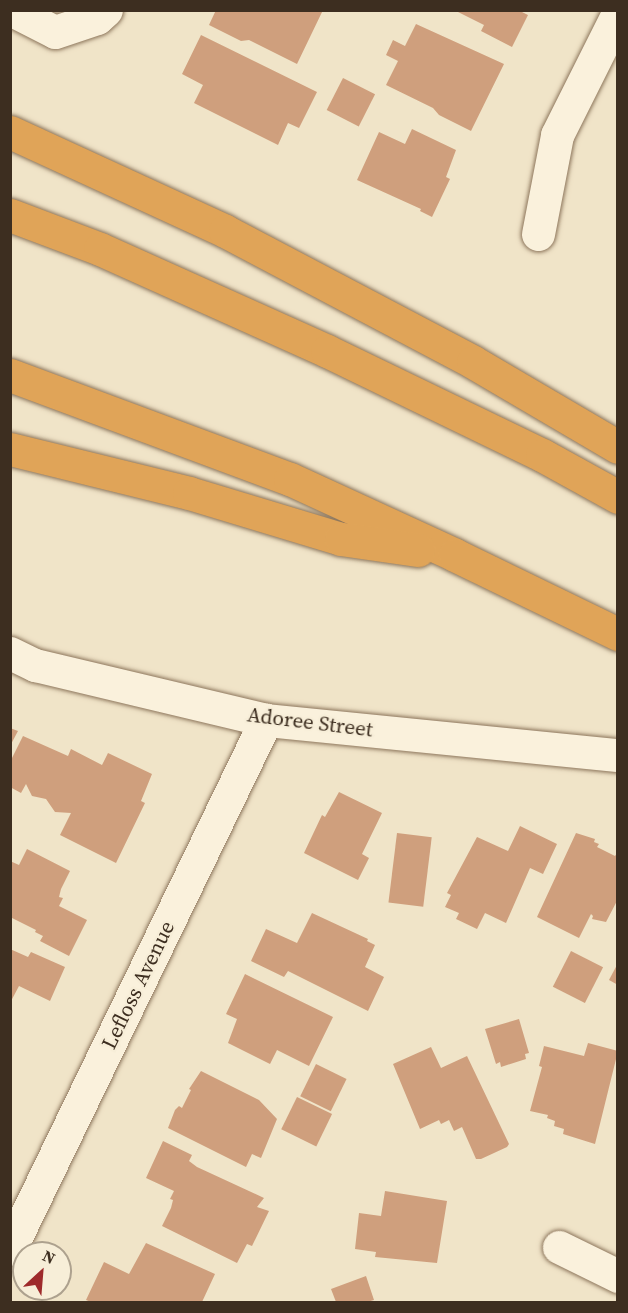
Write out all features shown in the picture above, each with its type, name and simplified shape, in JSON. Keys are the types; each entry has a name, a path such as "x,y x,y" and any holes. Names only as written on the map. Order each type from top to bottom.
{"highway":[{"path":"10,132 225,231 473,362 618,447"},
{"path":"10,215 100,249 327,351 542,455 618,497"},
{"path":"10,375 290,479 618,634"},
{"path":"10,449 189,493 341,539 455,555"}],"street":[{"path":"12,10 55,32 101,14"},
{"path":"538,234 557,135 618,13"},
{"name":"Adoree Street","path":"10,653 35,665 266,720 618,754"},
{"name":"Lefloss Avenue","path":"10,1249 266,720"},
{"path":"559,1247 618,1276"}],"building":[{"path":"216,10 323,10 297,64 249,40 241,41 209,25"},
{"path":"454,10 518,10 528,15 512,47 481,31 484,25"},
{"path":"416,24 504,64 471,131 439,115 433,108 386,85 398,61 386,55 393,40 405,46"},
{"path":"201,35 317,92 299,128 288,123 278,145 194,103 203,85 182,74"},
{"path":"343,78 375,94 359,126 327,110"},
{"path":"412,129 456,150 446,177 450,179 432,217 420,211 421,209 357,180 379,132 405,144"},
{"path":"10,728 18,731 10,746"},
{"path":"23,736 68,756 71,749 102,765 108,753 152,774 141,801 145,803 116,863 60,835 71,813 55,812 46,799 32,796 26,784 21,793 10,787 10,762"},
{"path":"339,792 382,813 362,854 369,858 358,880 304,853 322,815 325,817"},
{"path":"520,826 557,844 543,874 530,868 506,923 485,913 477,929 456,919 459,913 445,907 451,895 447,893 477,837 508,851"},
{"path":"397,833 432,837 423,907 388,902"},
{"path":"576,833 595,839 594,842 599,844 597,847 615,856 618,852 618,899 606,922 592,919 591,914 579,938 537,917"},
{"path":"27,849 70,871 61,889 59,897 63,898 59,906 87,920 69,956 40,941 43,936 35,932 36,930 10,917 10,861 19,865"},
{"path":"312,913 368,939 367,941 375,945 365,967 384,977 368,1011 288,971 284,977 251,961 266,929 297,943"},
{"path":"10,949 28,957 31,952 65,967 50,1001 19,986 10,1003"},
{"path":"571,951 603,967 585,1003 553,987"},
{"path":"618,963 618,985 609,980"},
{"path":"245,974 333,1017 309,1066 277,1050 270,1064 228,1043 237,1019 226,1014"},
{"path":"519,1019 529,1053 525,1054 526,1059 501,1067 500,1062 496,1064 485,1029"},
{"path":"588,1043 618,1051 595,1144 563,1134 564,1129 554,1126 555,1121 547,1118 548,1115 530,1111 542,1067 539,1066 544,1046 584,1056"},
{"path":"431,1047 441,1068 467,1056 509,1144 507,1147 481,1159 476,1159 462,1127 454,1131 449,1120 441,1124 439,1120 420,1129 393,1064"},
{"path":"316,1064 347,1079 331,1111 300,1096"},
{"path":"201,1071 259,1100 277,1119 261,1158 252,1154 246,1167 168,1128 175,1110 179,1106 182,1108 191,1090 189,1089"},
{"path":"297,1097 332,1114 316,1146 281,1129"},
{"path":"163,1141 192,1155 189,1161 197,1167 264,1198 257,1207 269,1211 252,1246 247,1244 237,1263 162,1226 171,1208 173,1200 170,1199 174,1191 146,1178"},
{"path":"385,1191 447,1201 437,1263 375,1257 376,1252 355,1249 359,1213 381,1216"},
{"path":"146,1243 215,1274 202,1302 91,1302 86,1300 104,1262 129,1274"},
{"path":"366,1276 374,1300 336,1302 331,1289"}]}
